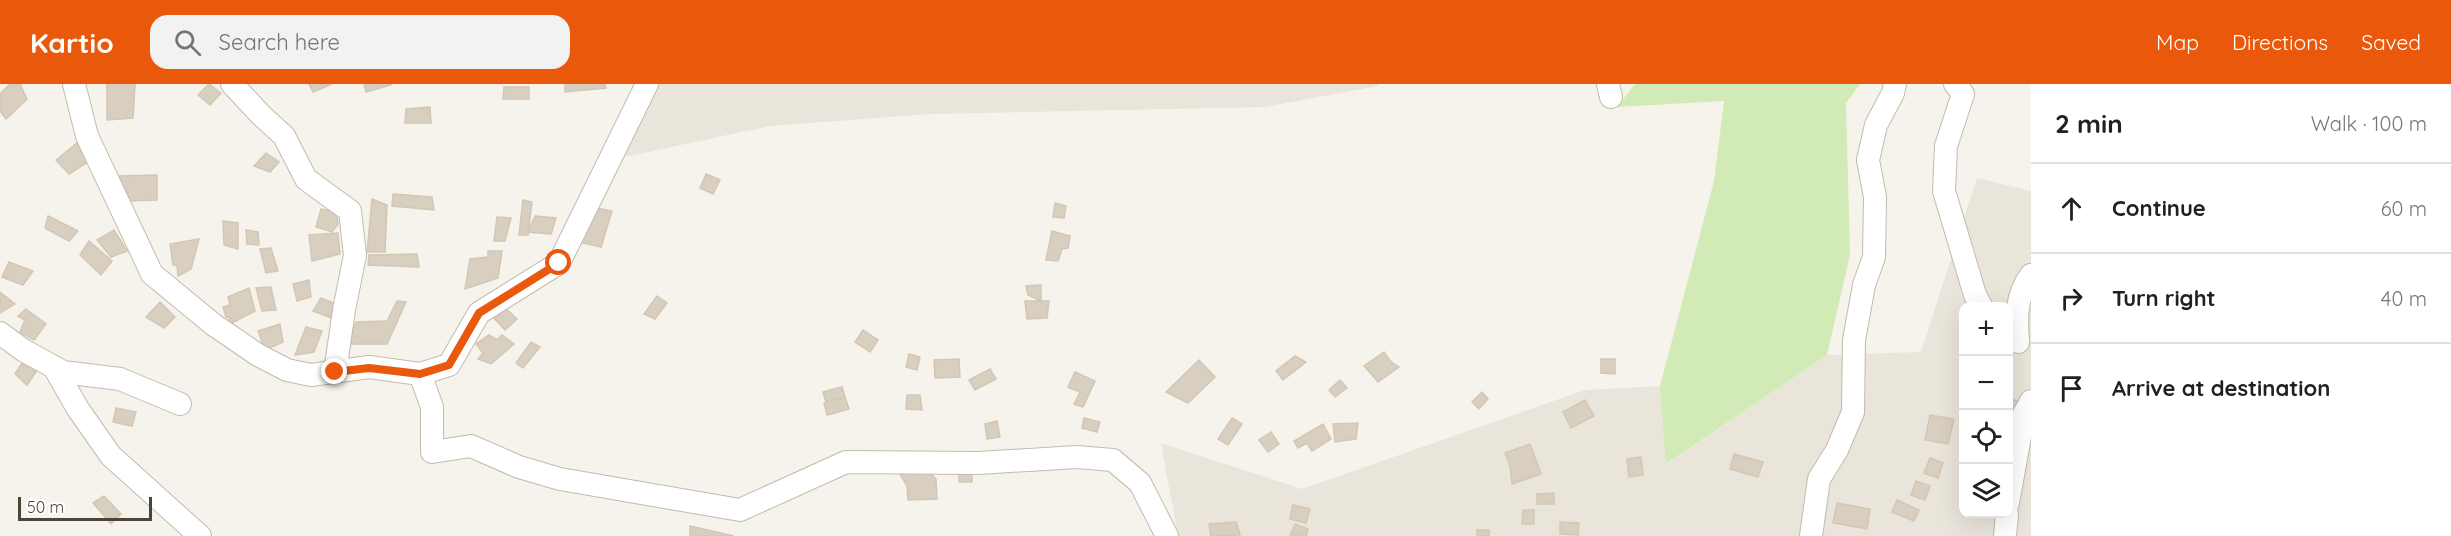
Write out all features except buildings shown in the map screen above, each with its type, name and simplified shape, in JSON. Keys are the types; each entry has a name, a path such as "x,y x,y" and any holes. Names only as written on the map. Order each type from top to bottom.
{"street":[{"path":"74,84 87,136 152,274 214,325 258,355 287,370 311,375 369,368 420,374 449,365 479,313 559,263 647,84"},
{"path":"232,84 284,136 306,179 350,210 355,255 335,372"},
{"path":"1811,536 1819,479 1837,450 1853,412 1854,340 1864,285 1874,257 1875,197 1868,160 1876,125 1893,93 1895,84"},
{"path":"1955,84 1962,94 1946,146 1944,191 1979,302"},
{"path":"2019,342 2018,311 2021,288 2031,275"},
{"path":"0,333 23,350 63,372 120,379 180,404"},
{"path":"54,367 78,409 111,456 200,536"},
{"path":"420,374 432,406 432,452 471,446 519,467 560,479 740,510 846,462 978,463 1077,457 1113,460 1140,483 1167,536"},
{"path":"2013,475 2024,414 2031,400"},
{"path":"2005,536 2007,518"}],"shaded area":[{"path":"656,84 1378,84 1378,86 1265,107 930,114 770,126 620,158"},
{"path":"1977,178 2031,191 2031,536 1178,536 1161,443 1302,489 1585,390 1660,386 1667,464 1827,355 1921,352"}],"green space":[{"path":"1635,84 1860,84 1846,103 1850,255 1827,355 1666,464 1660,386 1714,181 1724,101 1617,107"}],"route":[{"path":"335,372 369,368 420,374 449,365 479,313 559,263"}]}
